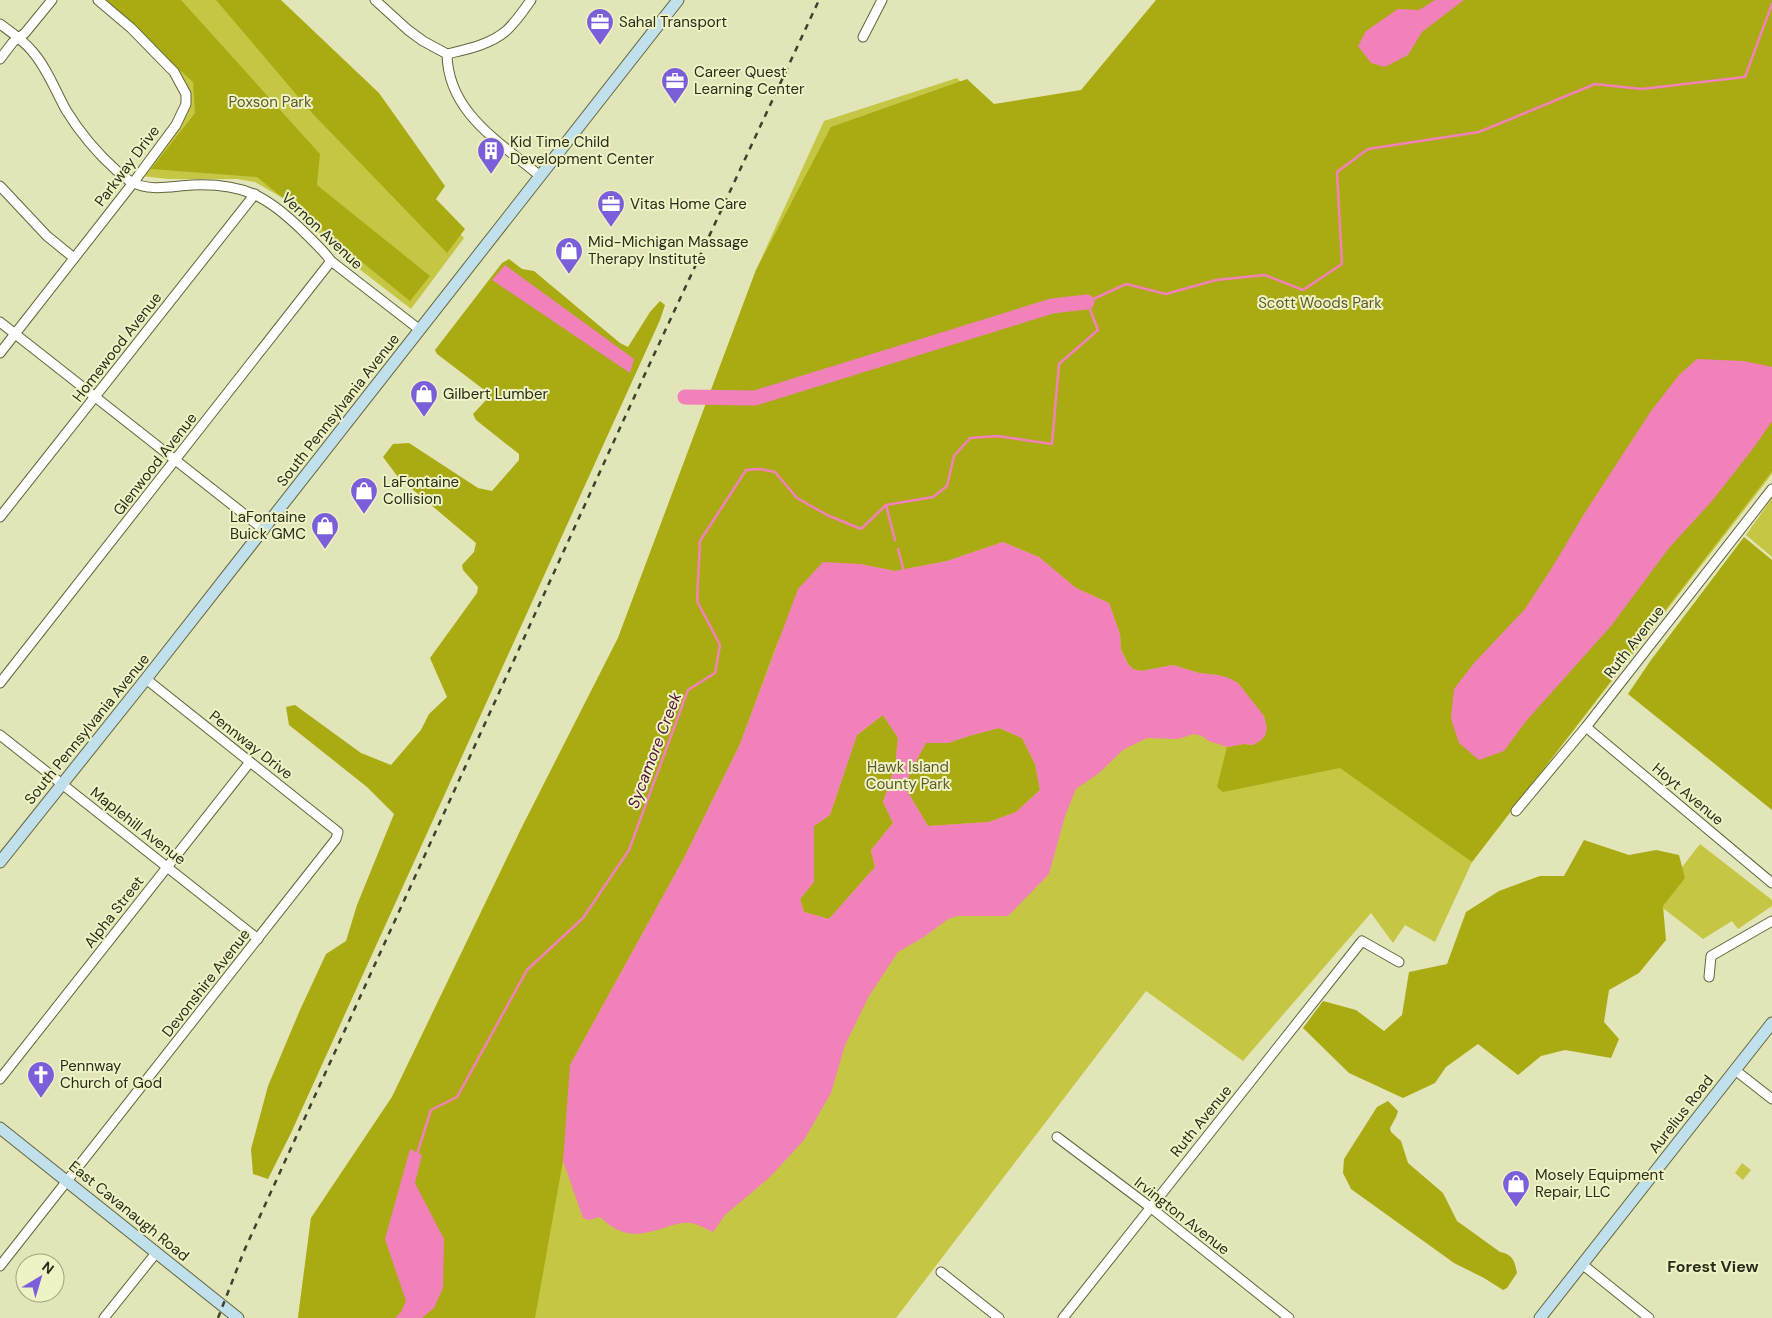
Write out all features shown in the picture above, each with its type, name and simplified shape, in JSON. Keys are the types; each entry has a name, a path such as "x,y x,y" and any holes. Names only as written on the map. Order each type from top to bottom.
{"main road":[{"name":"South Pennsylvania Avenue","path":"0,862 63,785 678,0"},
{"name":"Aurelius Road","path":"1540,1318 1772,1023"},
{"name":"East Cavanaugh Road","path":"0,1128 238,1318"}],"street":[{"path":"0,59 13,42 25,33 52,0"},
{"name":"Parkway Drive","path":"0,353 133,183 176,125 186,104 186,94 178,77 131,28 98,0"},
{"path":"376,0 416,36 447,54 493,40 507,30 532,0"},
{"path":"863,37 882,0"},
{"name":"Vernon Avenue","path":"0,24 32,51 41,63 66,110 101,157 133,183 150,188 192,185 224,186 255,194 270,202 288,216 332,261 420,330"},
{"path":"447,54 447,70 452,84 470,116 485,131 540,176"},
{"path":"0,186 46,236 74,258"},
{"name":"Homewood Avenue","path":"0,517 255,194"},
{"name":"Glenwood Avenue","path":"0,683 332,261"},
{"path":"0,322 263,529"},
{"name":"Ruth Avenue","path":"1516,811 1586,727 1772,489"},
{"name":"Pennway Drive","path":"146,679 338,832"},
{"name":"Hoyt Avenue","path":"1586,727 1772,883"},
{"name":"Maplehill Avenue","path":"0,735 258,939"},
{"name":"Alpha Street","path":"0,1079 250,762"},
{"name":"Devonshire Avenue","path":"0,1266 336,839 338,832"},
{"path":"1709,977 1711,956 1772,922"},
{"name":"Ruth Avenue","path":"1063,1318 1362,942 1399,962"},
{"path":"1735,1070 1772,1099"},
{"name":"Irvington Avenue","path":"1058,1137 1150,1207 1289,1318"},
{"path":"104,1318 156,1253"},
{"path":"1582,1264 1649,1318"},
{"path":"941,1272 999,1318"}],"green space":[{"name":"Poxson Park","path":"101,0 276,0 429,203 464,238 411,309 340,254 286,200 255,182 237,179 168,179 141,176 187,114 189,94 179,75"},
{"path":"101,0 181,0 320,154 317,185 430,276 410,301 257,177 151,169 195,113 193,82"},
{"path":"216,0 281,0 379,93 445,186 436,199 465,229 447,253 312,113"},
{"name":"Scott Woods Park","path":"1156,0 1772,0 1772,471 1472,862 1340,768 1223,792 1217,787 1227,747 1244,744 1253,745 1267,728 1264,717 1238,683 1218,675 1199,673 1173,665 1141,671 1133,669 1128,664 1121,649 1120,634 1109,603 1076,588 1039,557 1003,542 947,561 895,571 860,564 778,641 740,744 684,858 575,1056 563,1161 535,1318 298,1318 311,1218 392,1097 521,829 618,638 756,270 831,127 967,79 994,104 1081,90"},
{"path":"1772,0 1772,474 1472,862 1435,942 1405,925 1393,943 1371,913 1243,1061 1146,991 896,1318 298,1318 311,1218 392,1097 521,829 618,638 756,270 824,121 957,78 988,112"},
{"path":"509,259 522,269 534,271 620,343 628,347 650,312 660,301 665,305 660,320 291,1133 268,1179 253,1174 251,1149 268,1086 326,954 346,941 357,905 394,814 367,787 289,725 286,707 295,705 361,753 391,765 421,730 429,714 447,697 430,658 477,593 478,587 463,570 462,565 474,552 476,543 398,477 383,457 393,444 409,443 478,488 492,491 519,460 519,454 476,420 473,414 488,398 487,392 437,354 435,350 502,263"},
{"path":"1772,498 1772,557 1746,535"},
{"path":"1744,537 1772,560 1772,810 1628,694 1651,660"},
{"path":"883,715 898,738 895,767 883,802 893,823 871,850 875,867 829,919 804,912 800,899 814,882 814,826 830,815 857,735"},
{"path":"999,728 1022,738 1035,764 1040,790 1016,812 989,822 928,826 906,789 910,772 926,743 948,743"},
{"path":"1584,840 1629,855 1656,850 1679,855 1685,878 1663,906 1666,940 1639,973 1609,990 1604,1022 1619,1039 1611,1058 1565,1050 1541,1056 1518,1075 1478,1044 1446,1067 1435,1083 1403,1098 1349,1073 1303,1028 1323,1001 1356,1010 1384,1031 1402,1015 1409,972 1447,964 1466,912 1499,891 1540,876 1564,876"},
{"path":"1700,844 1772,900 1772,906 1738,929 1732,921 1703,939 1655,902"},
{"path":"1388,1101 1398,1111 1390,1128 1391,1132 1401,1141 1408,1163 1443,1193 1457,1221 1500,1252 1513,1259 1517,1273 1507,1288 1503,1290 1454,1263 1351,1189 1343,1173 1344,1159 1377,1107"},
{"path":"1742,1163 1751,1170 1743,1180 1735,1173"}],"shaded area":[{"path":"1435,0 1464,0 1422,32 1408,55 1385,67 1371,63 1358,46 1366,31 1398,9 1419,10"},
{"path":"505,265 634,359 630,373 492,280"},
{"path":"1697,359 1744,361 1772,367 1772,421 1712,501 1669,548 1611,626 1527,720 1504,751 1479,760 1459,743 1451,719 1454,689 1474,663 1525,609 1651,411 1679,375"},
{"path":"1003,542 1039,557 1076,588 1109,603 1120,634 1121,650 1128,664 1133,669 1141,671 1173,665 1199,673 1229,678 1238,683 1264,716 1267,728 1265,736 1253,745 1244,744 1227,747 1194,734 1178,739 1147,738 1123,750 1099,773 1076,789 1065,816 1049,874 1008,916 958,916 948,919 924,937 898,952 869,996 845,1045 831,1093 804,1140 770,1177 725,1215 713,1232 696,1224 685,1223 635,1234 622,1232 600,1217 589,1220 583,1218 563,1161 570,1065 684,858 740,744 798,589 823,562 860,564 895,571 947,561","holes":["883,715 898,738 895,767 883,802 893,823 871,850 875,867 829,919 804,912 800,899 814,882 814,826 830,815 857,735","999,728 1022,738 1035,764 1040,790 1016,812 989,822 928,826 906,789 910,772 926,743 948,743"]},
{"path":"410,1149 422,1155 415,1183 444,1239 443,1288 434,1308 422,1318 395,1318 401,1312 406,1301 385,1239"}],"waterway":[{"name":"Sycamore Creek","path":"417,1154 431,1110 457,1097 527,970 583,918 629,850 688,690 715,673 720,645 697,601 700,541 746,470 760,469 775,472 797,498 827,515 861,529 886,505 933,497 947,486 954,456 970,438 997,436 1052,444 1059,364 1098,330 1087,302 1126,284 1166,294 1216,280 1265,275 1303,290 1342,264 1337,172 1368,149 1479,132 1595,84 1642,89 1745,77 1772,4"},
{"path":"685,397 755,398 1052,306 1087,302"},
{"path":"886,505 895,540"},
{"path":"898,549 904,572"}],"railway":[{"path":"218,1318 244,1251 625,417 819,0"}],"place":[{"name":"Sahal Transport","path":"600,46"},
{"name":"Career Quest Learning Center","path":"675,105"},
{"name":"Kid Time Child Development Center","path":"491,175"},
{"name":"Vitas Home Care","path":"611,228"},
{"name":"Mid-Michigan Massage Therapy Institute","path":"569,275"},
{"name":"Gilbert Lumber","path":"424,418"},
{"name":"LaFontaine Collision","path":"364,515"},
{"name":"LaFontaine Buick GMC","path":"325,550"},
{"name":"Pennway Church of God","path":"41,1099"},
{"name":"Mosely Equipment Repair, LLC","path":"1516,1208"}],"district":[{"name":"Forest View","path":"1713,1266"}],"park label":[{"name":"Hawk Island County Park","path":"908,776"}]}
